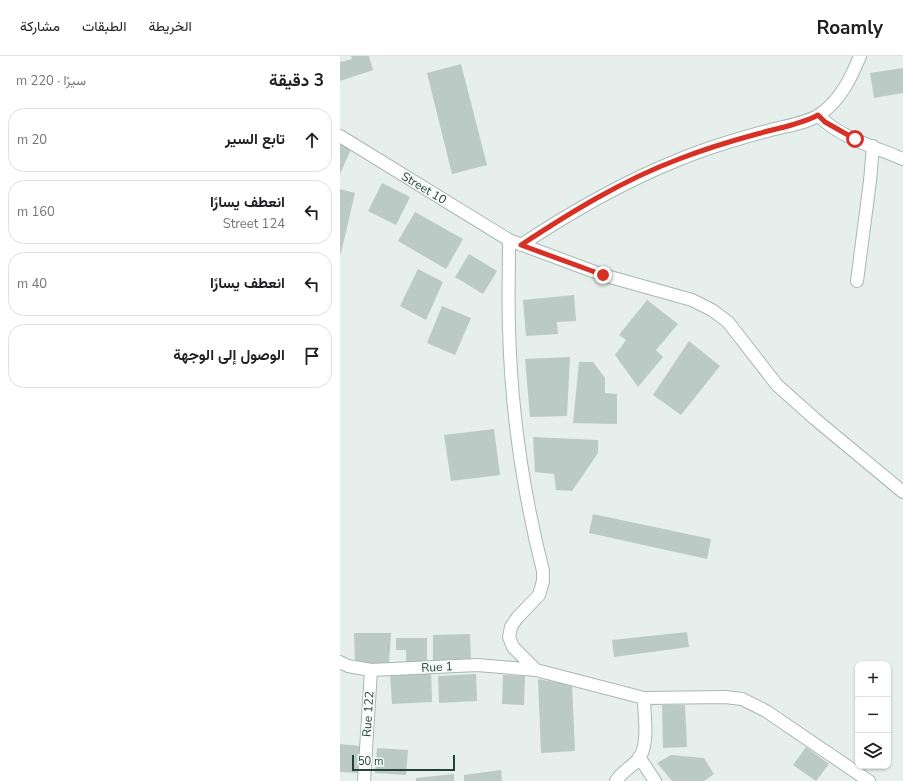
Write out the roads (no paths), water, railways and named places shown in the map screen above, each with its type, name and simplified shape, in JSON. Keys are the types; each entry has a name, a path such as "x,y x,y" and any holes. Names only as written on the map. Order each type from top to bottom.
{"street":[{"path":"521,245 579,208 678,160 744,137 806,120 818,115 828,108 843,90 860,56"},
{"path":"818,115 825,122 849,136 903,159"},
{"name":"Street 10","path":"340,136 509,240 603,275 692,300 712,310 728,322 777,384 815,419 903,492"},
{"path":"856,281 870,181 873,146"},
{"path":"509,240 509,328 514,403 523,480 543,571 543,581 539,595 517,618 511,627 509,637 513,647 536,670"},
{"name":"Rue 1","path":"340,662 348,666 371,670 477,665 536,670 644,698 725,697 742,699 766,711 869,781"},
{"name":"Rue 122","path":"364,781 371,670"},
{"path":"616,781 620,775 639,758 643,748 644,698"},
{"path":"639,758 655,781"}]}
